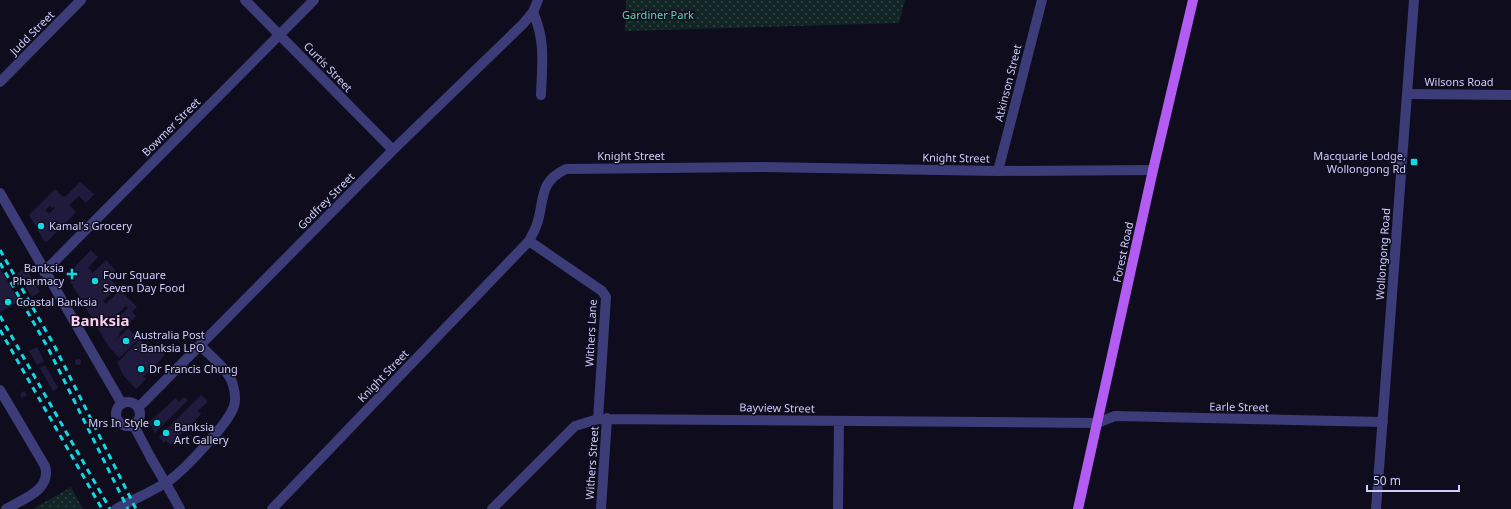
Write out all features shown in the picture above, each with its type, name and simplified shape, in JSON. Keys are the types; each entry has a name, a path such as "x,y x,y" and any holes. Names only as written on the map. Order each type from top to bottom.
{"main road":[{"name":"Forest Road","path":"1078,509 1153,170 1193,0"}],"street":[{"name":"Judd Street","path":"0,82 81,0"},
{"name":"Curtis Street","path":"245,0 393,150"},
{"name":"Bowmer Street","path":"44,272 314,0"},
{"name":"Godfrey Street","path":"138,408 393,150 523,24 533,12 538,0"},
{"name":"Atkinson Street","path":"998,171 1042,0"},
{"name":"Wollongong Road","path":"1376,509 1414,0"},
{"path":"533,12 539,26 542,42 541,95"},
{"name":"Wilsons Road","path":"1407,94 1511,95"},
{"name":"Knight Street","path":"272,509 529,241 537,224 544,190 553,177 566,169 761,167 998,171 1153,170"},
{"path":"0,193 44,272 122,404"},
{"name":"Withers Lane","path":"529,241 602,291 606,297 602,418"},
{"path":"116,509 170,480 196,456 230,416 234,406 235,395 233,384 228,375 200,346"},
{"path":"0,390 45,466 47,472 46,479 42,486 6,509"},
{"path":"129,402 133,403 138,408 140,415 133,424 125,425 117,417 117,410 122,404 129,402"},
{"name":"Earle Street","path":"1097,422 1115,416 1382,422"},
{"name":"Bayview Street","path":"492,509 575,426 602,418 1097,422"},
{"name":"Withers Street","path":"601,509 602,418"},
{"path":"838,509 839,421"},
{"path":"133,424 180,509"}],"green space":[{"name":"Gardiner Park","path":"626,0 905,0 899,23 625,31"},
{"path":"71,487 83,509 33,509"}],"building":[{"path":"80,182 94,194 86,203 79,196 69,205 76,212 47,242 44,241 29,215 55,189 63,197 65,197","holes":["50,206 52,208 54,206 55,208 49,214 45,210"]},
{"path":"91,250 98,257 88,268 93,273 106,260 116,271 109,278 118,287 103,301 106,304 120,290 137,307 132,312 136,316 119,334 120,335 114,342 128,328 133,334 138,330 143,335 119,358 109,347 68,278 68,274","holes":["126,306 128,308 109,326 107,324"]},
{"path":"0,268 19,301 1,312 0,310"},
{"path":"26,268 40,292 32,297 17,273"},
{"path":"140,339 150,350 148,352 149,353 155,346 165,355 143,377 146,379 136,389 124,376 117,363"},
{"path":"37,347 44,361 37,365 29,351"},
{"path":"78,359 81,362 78,365 75,362"},
{"path":"45,365 58,388 53,391 40,368"},
{"path":"24,391 27,395 22,398 20,394"},
{"path":"201,395 208,401 198,411 201,414 171,445 166,441 164,443 159,437"},
{"path":"184,397 188,400 155,433 149,422 176,398 179,402"}],"railway":[{"path":"0,250 54,345 136,509"},
{"path":"0,263 48,348 128,509"},
{"path":"0,316 110,509"},
{"path":"0,330 102,509"}],"place":[{"name":"Macquarie Lodge, Wollongong Rd","path":"1414,162"},
{"name":"Kamal's Grocery","path":"41,226"},
{"name":"Banksia Pharmacy","path":"72,274"},
{"name":"Four Square Seven Day Food","path":"95,281"},
{"name":"Coastal Banksia","path":"8,302"},
{"name":"Australia Post - Banksia LPO","path":"126,341"},
{"name":"Dr Francis Chung","path":"141,369"},
{"name":"Mrs In Style","path":"157,423"},
{"name":"Banksia Art Gallery","path":"166,433"}],"district":[{"name":"Banksia","path":"100,321"}]}
